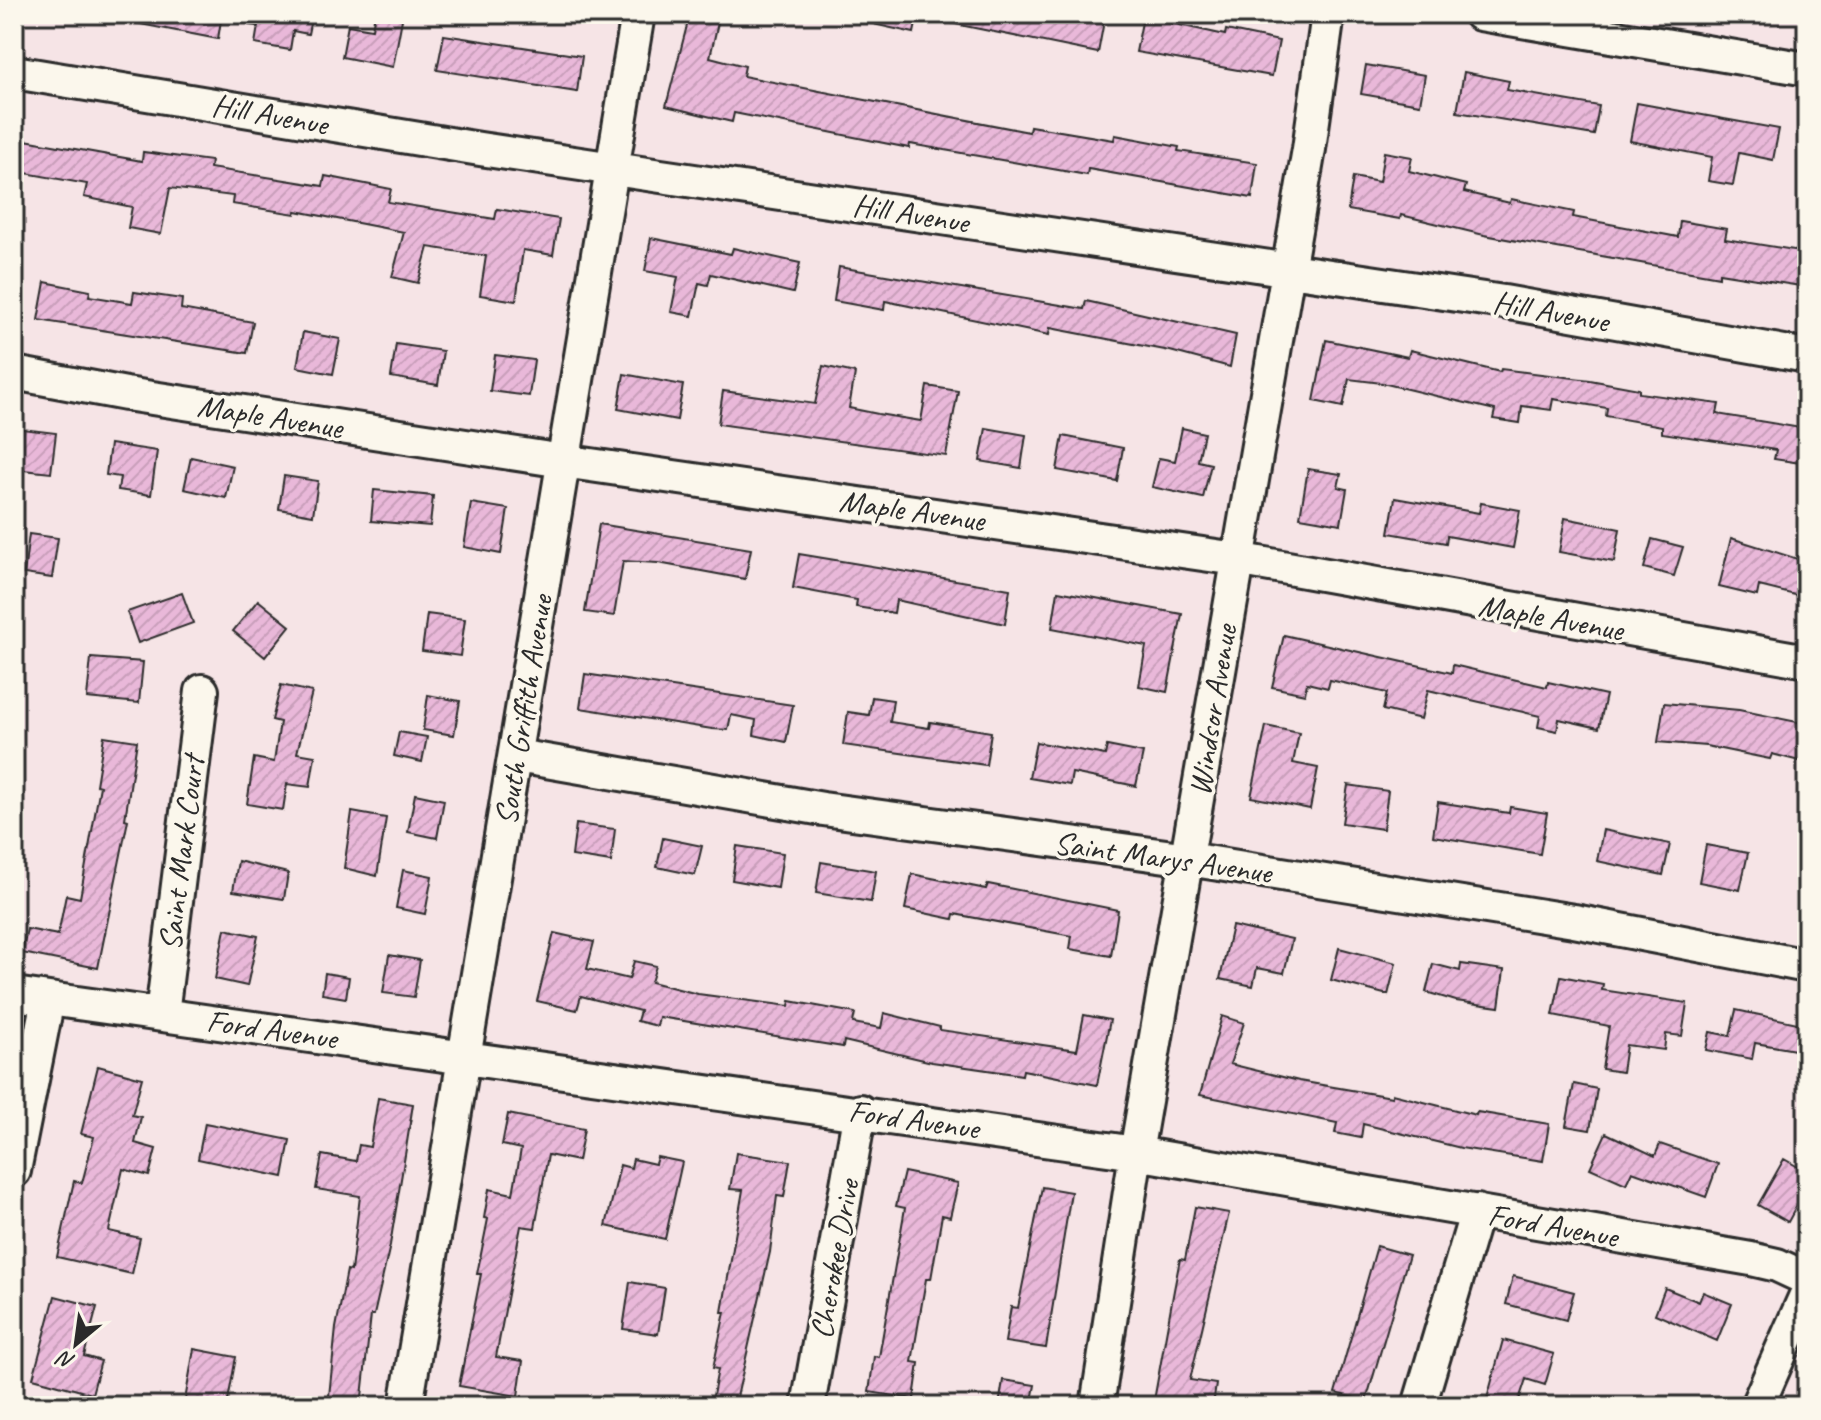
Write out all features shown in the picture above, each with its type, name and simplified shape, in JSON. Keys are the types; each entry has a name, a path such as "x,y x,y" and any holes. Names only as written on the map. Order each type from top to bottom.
{"street":[{"name":"South Griffith Avenue","path":"406,1406 517,756 638,14"},
{"name":"Windsor Avenue","path":"1097,1406 1136,1153 1309,149 1328,14"},
{"path":"1480,14 1807,69"},
{"name":"Hill Avenue","path":"14,72 480,149 1504,302 1807,356"},
{"name":"Maple Avenue","path":"14,373 126,394 563,461 1237,559 1807,661"},
{"name":"Saint Mark Court","path":"162,1014 202,691"},
{"name":"Saint Marys Avenue","path":"517,756 823,809 1188,859 1574,921 1807,966"},
{"name":"Ford Avenue","path":"14,994 860,1111 1136,1153 1751,1259 1777,1265 1807,1279"},
{"path":"14,1171 48,999"},
{"name":"Cherokee Drive","path":"808,1406 860,1111"},
{"path":"1419,1406 1477,1211"},
{"path":"1757,1406 1807,1293"}],"building":[{"path":"136,14 222,14 218,39 135,23"},
{"path":"250,14 312,14 308,34 293,31 290,50 255,44 258,26 249,25"},
{"path":"375,14 403,14 393,67 342,57 348,25 372,29"},
{"path":"690,14 720,14 710,57 745,66 743,76 1029,132 1030,126 1114,140 1115,135 1179,147 1178,151 1257,163 1252,198 1088,169 1087,175 910,144 909,148 734,113 732,122 666,106"},
{"path":"865,14 918,14 914,33 864,22"},
{"path":"951,14 1068,14 1104,21 1098,53 950,23"},
{"path":"1143,17 1225,35 1226,30 1279,41 1272,76 1136,52"},
{"path":"444,35 582,56 577,92 437,70"},
{"path":"1366,65 1425,75 1420,104 1361,94"},
{"path":"1464,72 1509,81 1507,90 1599,106 1594,135 1457,112"},
{"path":"1637,103 1779,129 1773,160 1739,153 1733,185 1708,181 1712,157 1630,141"},
{"path":"14,138 142,161 143,152 211,161 210,168 323,186 325,176 391,189 388,202 495,219 497,209 559,219 553,255 523,250 516,301 480,295 486,256 428,247 418,283 392,277 404,232 296,211 295,214 232,204 233,196 170,188 161,234 128,228 132,207 84,197 87,184 14,171"},
{"path":"1384,152 1412,157 1409,171 1466,185 1464,192 1510,203 1511,199 1574,212 1573,217 1678,237 1680,221 1727,229 1725,239 1807,252 1807,287 1719,273 1719,277 1484,235 1401,215 1400,219 1348,210 1353,177 1379,182"},
{"path":"651,238 731,254 733,248 800,263 793,293 711,274 708,285 699,283 692,316 671,312 678,277 645,271"},
{"path":"839,267 1084,309 1086,301 1236,335 1230,367 1170,351 1050,328 1049,335 885,301 884,310 834,301"},
{"path":"45,282 90,291 89,296 132,303 134,292 182,299 181,309 253,322 247,353 38,320"},
{"path":"303,332 340,339 333,374 297,367"},
{"path":"1326,340 1408,357 1410,350 1500,372 1501,369 1590,380 1639,389 1639,393 1719,404 1717,414 1807,429 1807,464 1774,459 1776,450 1662,433 1662,426 1606,416 1607,408 1553,399 1551,410 1522,406 1520,423 1493,419 1495,410 1382,383 1349,379 1343,407 1314,401"},
{"path":"396,344 443,351 438,385 391,377"},
{"path":"495,355 534,360 529,396 490,391"},
{"path":"823,366 855,373 849,408 878,414 921,421 927,386 958,391 946,456 718,424 723,391 815,404"},
{"path":"624,374 683,385 677,420 618,409"},
{"path":"14,428 56,433 51,473 14,469"},
{"path":"986,428 1026,435 1021,468 980,461"},
{"path":"1182,428 1204,433 1198,461 1211,464 1203,498 1152,487 1159,458 1175,461"},
{"path":"1063,436 1123,448 1117,481 1057,470"},
{"path":"110,444 157,451 151,495 118,490 120,477 106,475"},
{"path":"191,457 233,466 226,498 184,489"},
{"path":"1308,469 1341,474 1338,487 1347,489 1341,524 1300,517"},
{"path":"284,476 318,481 313,515 279,509"},
{"path":"374,490 433,496 430,526 371,521"},
{"path":"1395,498 1479,513 1481,503 1520,510 1513,548 1447,536 1446,543 1389,533"},
{"path":"471,503 508,509 501,554 464,547"},
{"path":"1565,518 1620,529 1614,562 1559,552"},
{"path":"599,524 751,549 745,579 658,563 623,561 614,616 585,612"},
{"path":"29,534 58,538 52,578 24,574"},
{"path":"1731,538 1807,562 1807,598 1759,586 1757,596 1719,587"},
{"path":"1652,539 1683,547 1674,576 1644,568"},
{"path":"799,554 1010,589 1005,624 896,600 894,613 856,607 857,600 793,588"},
{"path":"1058,591 1182,614 1167,692 1139,686 1146,646 1052,628"},
{"path":"182,593 193,623 138,643 127,612"},
{"path":"258,600 290,626 265,657 233,631"},
{"path":"427,614 465,619 460,656 422,651"},
{"path":"1284,635 1452,673 1453,665 1547,687 1548,682 1606,695 1599,728 1559,719 1557,731 1538,727 1540,716 1428,690 1421,719 1383,710 1387,693 1330,680 1328,688 1307,683 1305,694 1272,687"},
{"path":"91,658 143,662 139,703 87,698"},
{"path":"585,674 793,705 786,742 754,735 756,720 731,715 728,730 580,708"},
{"path":"281,685 312,692 297,753 315,756 310,787 287,784 283,810 247,804 254,758 274,762 280,722 272,720"},
{"path":"428,695 460,701 454,735 423,730"},
{"path":"872,697 893,700 890,722 929,728 930,722 991,732 986,765 843,745 848,712 869,715"},
{"path":"1664,703 1739,710 1807,724 1807,763 1772,754 1770,759 1706,746 1658,742"},
{"path":"1266,726 1299,733 1293,763 1318,768 1310,809 1251,797"},
{"path":"399,732 427,737 422,762 394,756"},
{"path":"104,736 137,741 125,819 128,820 98,968 22,953 27,929 58,935 66,895 80,898 100,786 96,785"},
{"path":"1036,742 1105,755 1107,746 1143,753 1136,786 1072,773 1070,785 1029,778"},
{"path":"1348,785 1388,791 1383,829 1342,823"},
{"path":"415,794 444,800 437,838 408,832"},
{"path":"1438,802 1509,813 1510,807 1547,813 1540,854 1433,836"},
{"path":"352,812 386,818 377,876 344,868"},
{"path":"576,824 615,829 611,862 572,856"},
{"path":"1603,830 1670,844 1663,875 1597,861"},
{"path":"663,838 702,846 695,875 657,867"},
{"path":"1706,845 1748,853 1740,890 1699,882"},
{"path":"737,846 783,853 778,888 732,880"},
{"path":"238,861 288,873 284,899 233,891"},
{"path":"821,862 876,871 871,902 816,893"},
{"path":"403,870 432,876 425,914 396,908"},
{"path":"912,874 986,889 988,884 1118,910 1111,956 1070,949 1072,936 954,914 953,919 905,909"},
{"path":"1232,926 1292,939 1284,973 1257,968 1253,986 1220,979"},
{"path":"225,929 258,936 247,986 215,979"},
{"path":"554,933 594,942 587,969 629,979 634,961 656,966 651,982 698,994 789,1006 790,1001 855,1013 853,1023 881,1028 884,1013 940,1027 940,1030 1077,1050 1084,1015 1110,1020 1097,1085 1023,1070 1022,1075 932,1062 844,1041 843,1047 659,1017 657,1026 637,1021 640,1011 581,996 577,1010 537,1001"},
{"path":"1339,948 1396,963 1388,995 1331,980"},
{"path":"389,955 420,960 414,997 383,993"},
{"path":"1433,964 1460,971 1461,964 1504,970 1499,1007 1456,1001 1426,992"},
{"path":"325,973 349,977 346,998 322,994"},
{"path":"1561,976 1603,984 1602,990 1687,1003 1682,1036 1666,1034 1664,1050 1626,1045 1622,1072 1602,1069 1609,1026 1553,1015"},
{"path":"1736,1010 1807,1025 1807,1052 1755,1043 1752,1059 1706,1050 1710,1032 1730,1036"},
{"path":"1222,1016 1244,1023 1230,1064 1299,1081 1392,1097 1392,1094 1476,1115 1477,1112 1549,1124 1543,1161 1461,1148 1363,1124 1361,1138 1335,1133 1337,1123 1200,1095"},
{"path":"98,1066 142,1078 132,1115 141,1117 135,1143 156,1149 149,1176 123,1169 109,1231 140,1238 132,1274 57,1257 74,1181 82,1183 94,1137 81,1134"},
{"path":"1574,1084 1597,1089 1590,1130 1566,1126"},
{"path":"378,1098 413,1104 405,1155 390,1245 374,1315 371,1315 361,1406 328,1406 336,1328 347,1270 351,1271 360,1196 316,1189 322,1155 356,1161 359,1145 370,1147"},
{"path":"508,1114 584,1129 578,1161 548,1155 535,1228 521,1226 496,1357 523,1361 518,1396 459,1386 481,1274 477,1274 488,1219 484,1218 489,1189 513,1194 521,1149 502,1145"},
{"path":"205,1123 290,1140 283,1177 198,1159"},
{"path":"1606,1133 1655,1156 1660,1144 1718,1164 1706,1197 1632,1171 1626,1184 1590,1168"},
{"path":"736,1153 790,1161 784,1197 777,1196 770,1252 735,1406 711,1406 718,1369 713,1368 725,1312 722,1312 743,1190 730,1189"},
{"path":"657,1157 682,1162 665,1239 606,1226 620,1165 631,1168 633,1159 655,1164"},
{"path":"1784,1159 1807,1172 1807,1187 1788,1222 1758,1205"},
{"path":"904,1172 958,1183 950,1217 942,1215 931,1279 926,1279 912,1362 919,1363 914,1399 869,1392 874,1356 879,1357 905,1208 896,1206"},
{"path":"1042,1187 1071,1192 1046,1348 1005,1342 1011,1307 1018,1308"},
{"path":"1195,1207 1229,1213 1190,1380 1216,1384 1213,1406 1153,1406 1180,1259 1185,1260"},
{"path":"1377,1246 1409,1255 1366,1401 1335,1393"},
{"path":"1513,1276 1574,1292 1566,1320 1506,1304"},
{"path":"630,1282 665,1288 658,1334 623,1329"},
{"path":"1665,1288 1699,1302 1703,1292 1732,1304 1717,1341 1655,1314"},
{"path":"55,1296 97,1307 84,1356 101,1361 92,1394 33,1378"},
{"path":"1503,1340 1554,1354 1545,1385 1526,1379 1517,1406 1485,1406"},
{"path":"194,1349 236,1357 227,1406 184,1406"},
{"path":"1003,1380 1035,1385 1031,1406 999,1406"}]}
